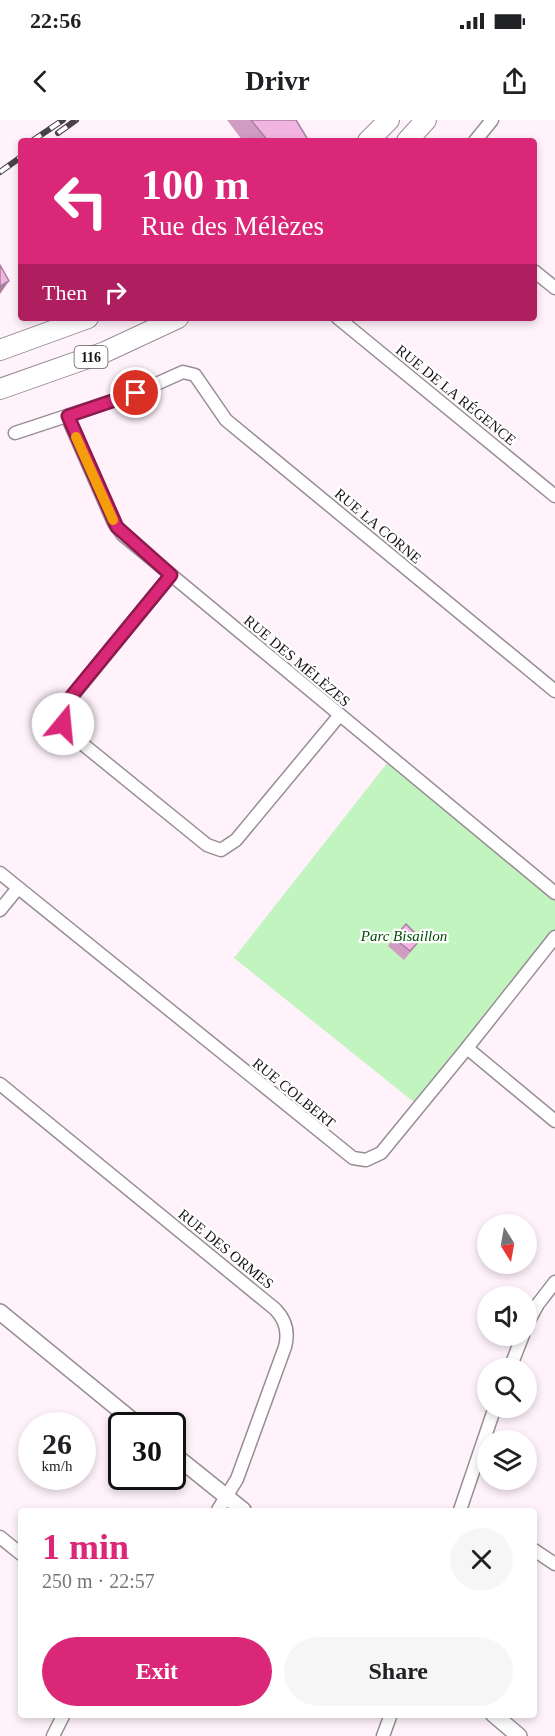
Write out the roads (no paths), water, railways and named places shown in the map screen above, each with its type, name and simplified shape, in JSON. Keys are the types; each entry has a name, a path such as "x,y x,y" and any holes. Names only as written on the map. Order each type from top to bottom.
{"main road":[{"path":"371,138 389,120"},
{"path":"410,138 426,120"},
{"name":"116","path":"0,350 80,321"},
{"name":"116","path":"0,390 123,344 172,321"}],"street":[{"path":"478,138 492,120"},
{"path":"537,273 555,288"},
{"name":"RUE DE LA RÉGENCE","path":"342,321 553,490"},
{"name":"RUE LA CORNE","path":"68,416 136,393 183,372 194,374 226,420 555,691"},
{"path":"15,433 68,416"},
{"name":"RUE DES MÉLÈZES","path":"68,416 117,527 339,716 392,757 555,893"},
{"path":"171,575 64,706 63,724 74,737 207,845 221,850 236,840 339,716"},
{"name":"RUE COLBERT","path":"0,873 353,1158 370,1159 381,1153 467,1048"},
{"path":"0,910 18,888"},
{"path":"555,937 467,1048 555,1121"},
{"name":"RUE DES ORMES","path":"0,1084 275,1309 284,1320 287,1333 285,1347 237,1479 222,1504"},
{"path":"537,1306 555,1282"},
{"path":"0,1312 122,1412"},
{"path":"464,1508 492,1418"},
{"path":"186,1467 222,1504"},
{"path":"0,1537 18,1552"},
{"path":"537,1552 555,1564"},
{"path":"53,1736 62,1718"},
{"path":"383,1736 390,1718"},
{"path":"498,1718 519,1736"}],"railway":[{"path":"36,138 63,120"},
{"path":"58,133 76,120"},
{"path":"0,172 18,159"}],"park label":[{"name":"Parc Bisaillon","path":"404,936"}]}
